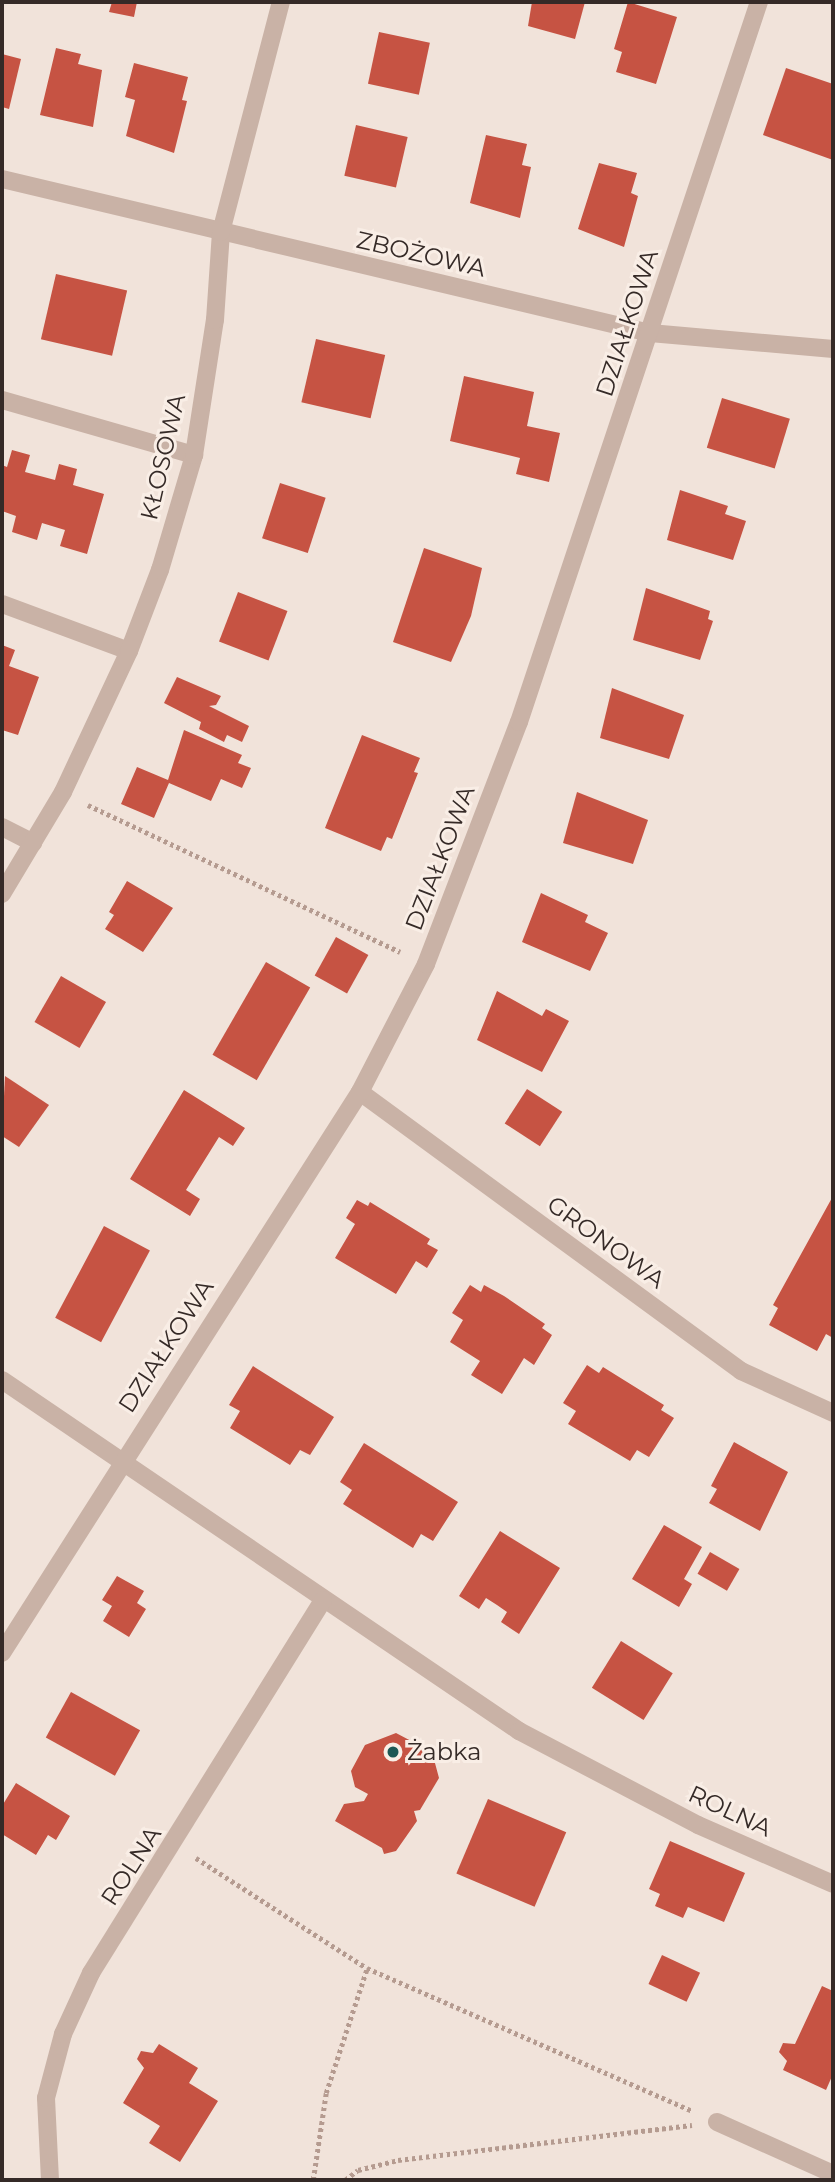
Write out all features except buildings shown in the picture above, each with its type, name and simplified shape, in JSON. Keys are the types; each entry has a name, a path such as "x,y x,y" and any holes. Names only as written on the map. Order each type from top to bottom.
{"street":[{"name":"KŁOSOWA","path":"2,894 62,793 129,651 160,570 194,455 215,320 221,232 281,2"},
{"name":"DZIAŁKOWA","path":"2,1653 119,1464 360,1092 426,964 519,722 759,2"},
{"name":"ZBOŻOWA","path":"2,179 650,333 833,349"},
{"path":"2,401 194,455"},
{"path":"2,604 129,651"},
{"path":"2,827 33,843"},
{"name":"GRONOWA","path":"360,1092 741,1371 833,1413"},
{"name":"ROLNA","path":"2,1380 119,1464 519,1731 698,1825 833,1884"},
{"name":"ROLNA","path":"50,2180 46,2098 63,2034 91,1973 175,1844 323,1600"},
{"path":"717,2122 833,2174"}],"path":[{"path":"62,793 426,964"},
{"path":"175,1844 367,1968 717,2122"},
{"path":"313,2180 326,2093 367,1968"},
{"path":"345,2180 358,2170 398,2160 717,2122"}],"place":[{"name":"Żabka","path":"393,1752"}]}
